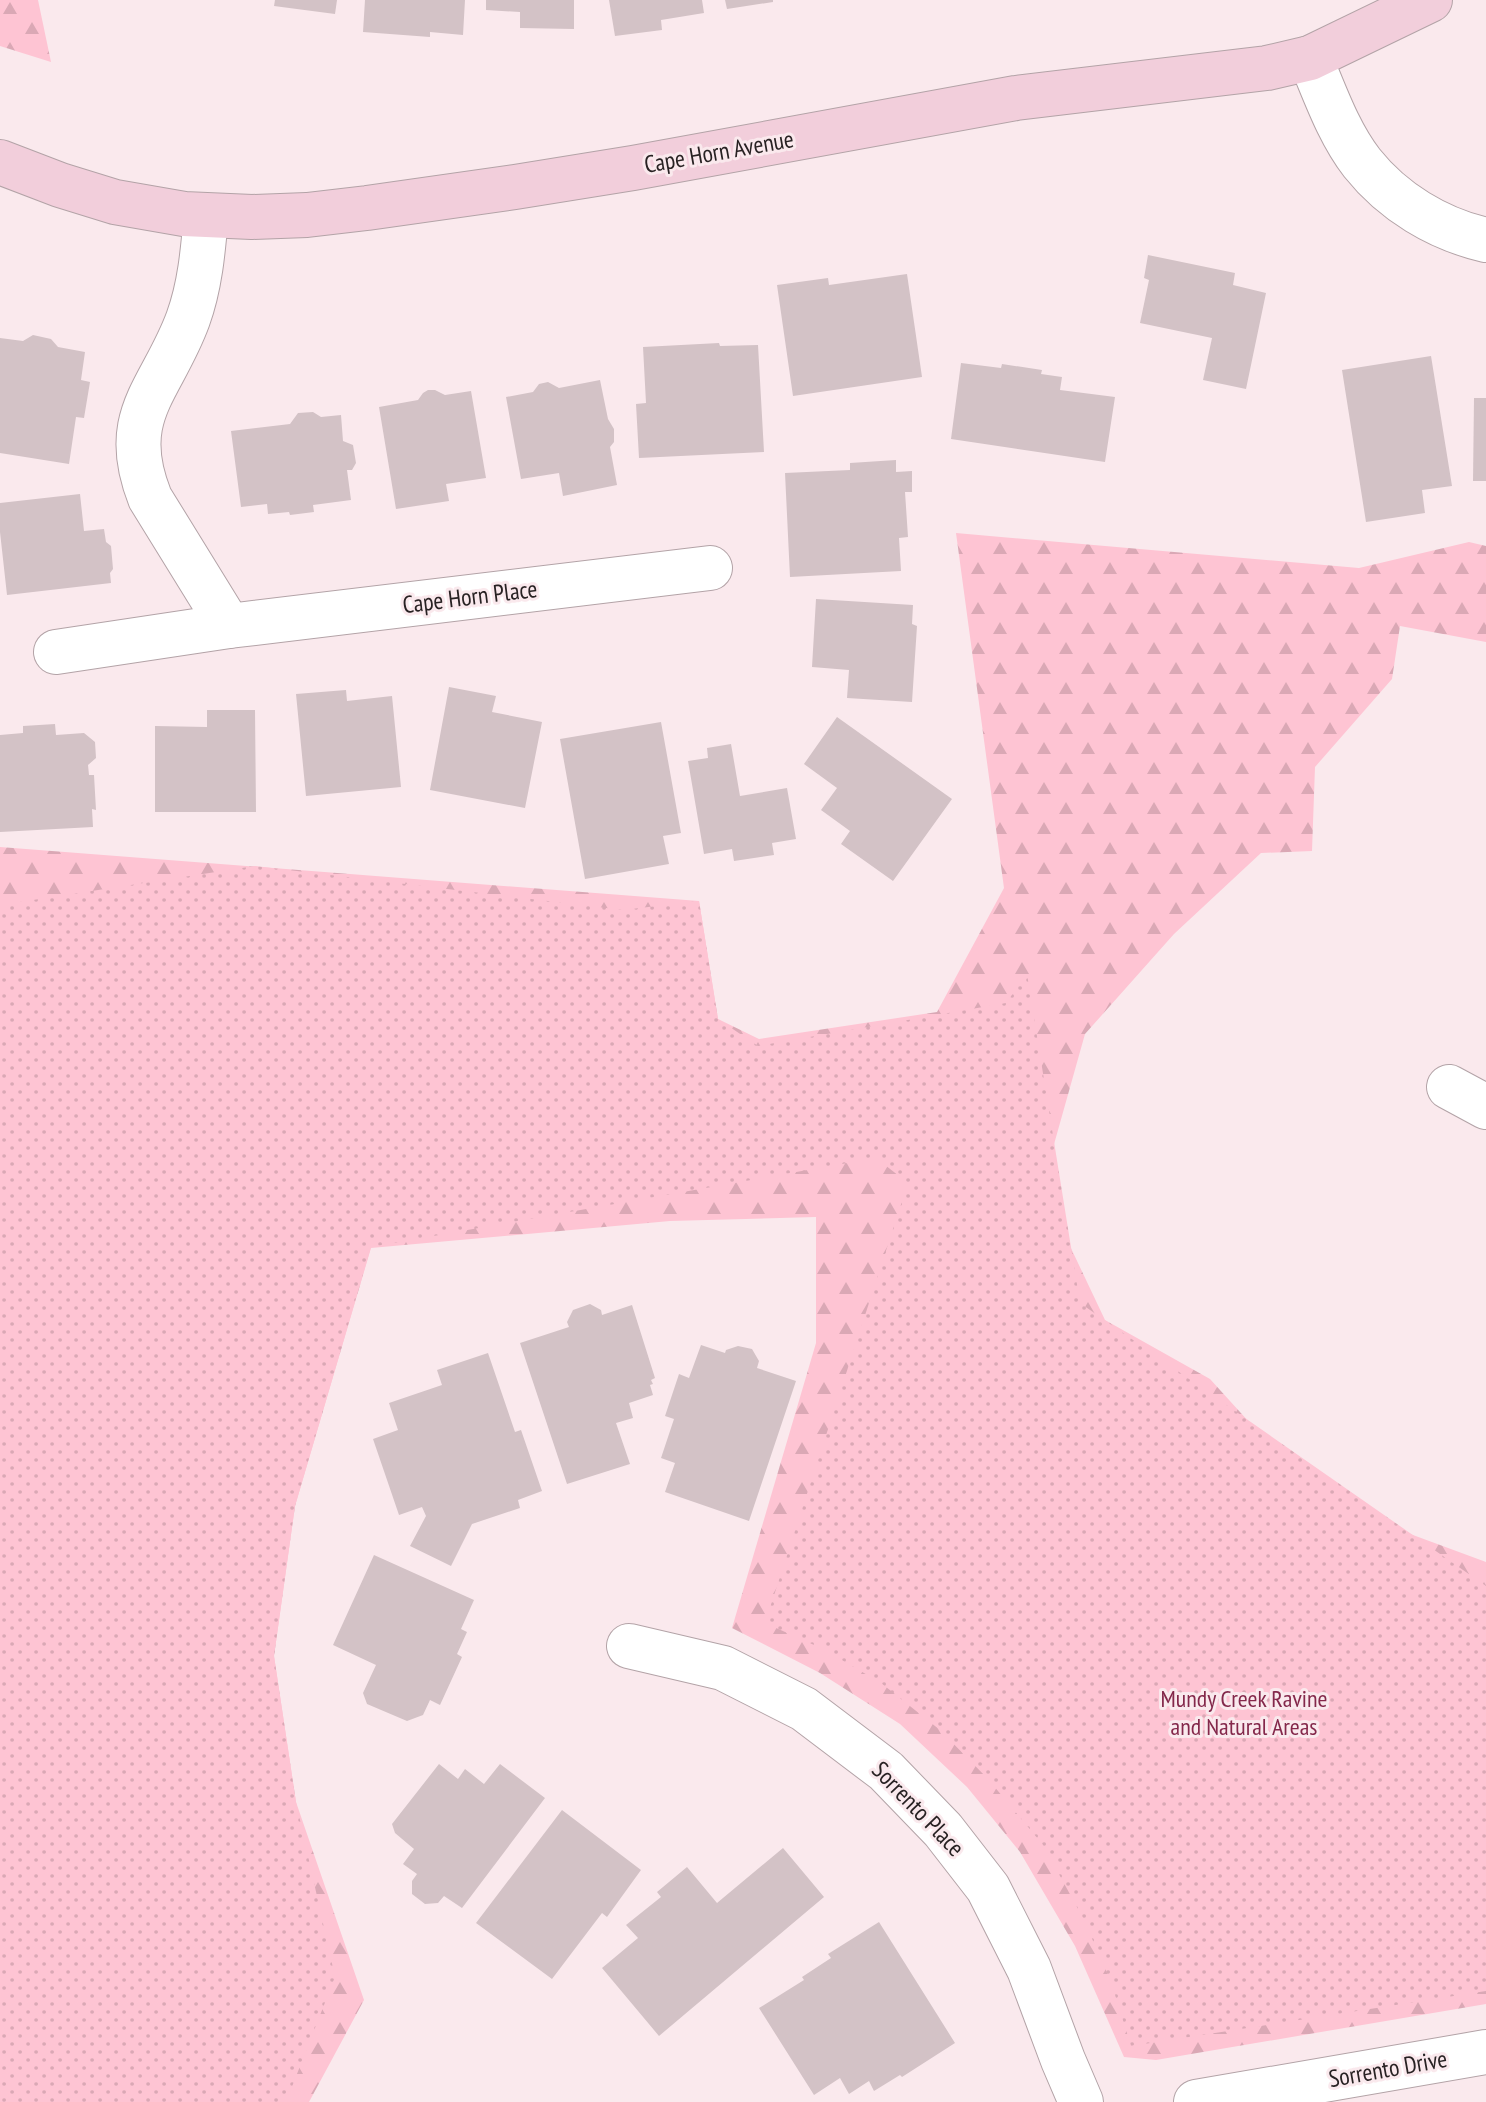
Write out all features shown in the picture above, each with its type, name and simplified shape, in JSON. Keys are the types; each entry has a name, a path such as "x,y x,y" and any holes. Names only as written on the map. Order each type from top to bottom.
{"street":[{"name":"Cape Horn Avenue","path":"0,162 115,202 165,212 252,217 307,215 423,201 633,168 1016,98 1267,68 1310,58 1430,0"},
{"path":"1310,58 1337,121 1360,161 1384,188 1439,224 1486,240"},
{"path":"206,216 193,304 178,343 146,406 139,426 138,444 150,498 229,626"},
{"name":"Cape Horn Place","path":"56,652 229,626 710,568"},
{"name":"Sorrento Place","path":"629,1646 723,1668 804,1709 886,1771 943,1830 988,1888 1029,1969 1081,2102"},
{"name":"Sorrento Drive","path":"1196,2102 1486,2052"}],"green space":[{"path":"0,0 38,0 51,62 0,46"},
{"name":"Mundy Creek Ravine and Natural Areas","path":"956,533 1359,568 1469,542 1486,546 1486,642 1400,626 1392,679 1315,767 1312,851 1261,853 1174,934 1085,1034 1042,1187 1105,1320 1210,1379 1321,1501 1486,1562 1486,2004 1156,2060 1124,2057 1075,1946 1020,1852 967,1787 900,1724 820,1673 732,1628 816,1343 816,1217 670,1221 371,1248 295,1506 274,1656 296,1802 364,2000 309,2102 0,2102 0,847 699,901 718,1019 759,1039 937,1012 1004,888"},
{"name":"Mundy Creek Ravine and Natural Areas","path":"255,866 623,910 699,901 718,1019 758,1046 1006,1003 1027,974 1080,1303 1486,1586 1486,1991 1131,2046 1111,1982 1083,1918 1043,1845 988,1779 940,1730 881,1683 823,1649 765,1623 908,1183 876,1158 371,1247 295,1506 274,1656 296,1802 335,1977 286,2102 0,2102 0,905"}],"building":[{"path":"275,0 337,0 335,14 274,6"},
{"path":"365,0 465,0 463,35 430,32 430,37 363,32"},
{"path":"486,0 574,0 574,29 520,28 520,12 486,10"},
{"path":"609,0 702,0 704,13 661,20 662,30 615,36"},
{"path":"725,0 773,0 773,2 727,9"},
{"path":"1148,255 1235,273 1233,285 1266,293 1246,389 1203,380 1212,338 1140,323 1149,280 1144,278"},
{"path":"907,274 922,377 793,396 777,285 828,278 829,285"},
{"path":"33,335 51,339 58,347 85,352 81,380 90,382 84,418 76,417 69,464 0,453 0,338 23,341"},
{"path":"719,343 720,346 758,345 764,452 639,458 636,404 646,403 643,347"},
{"path":"1431,356 1452,486 1422,490 1425,513 1366,522 1342,370"},
{"path":"961,363 1001,368 1002,364 1042,370 1041,374 1062,377 1060,390 1115,397 1105,462 951,439"},
{"path":"600,380 608,419 614,429 614,442 610,447 617,485 563,496 559,473 521,479 506,397 533,392 539,384 548,382 559,388"},
{"path":"428,390 445,395 471,391 486,478 446,484 449,501 396,509 379,407 418,400"},
{"path":"1474,398 1486,398 1486,481 1473,481"},
{"path":"313,412 321,417 341,415 343,441 353,445 356,463 352,470 347,470 351,500 313,505 314,512 290,515 289,512 268,514 267,504 241,507 231,431 290,424 298,413"},
{"path":"896,460 896,472 912,471 912,492 905,492 908,537 899,538 901,571 790,577 785,473 850,470 850,463"},
{"path":"80,494 84,531 104,529 106,542 111,546 111,583 7,595 0,503"},
{"path":"816,599 913,605 912,624 917,626 912,702 847,698 849,670 812,667"},
{"path":"449,687 496,696 492,712 542,722 525,808 430,790"},
{"path":"346,690 347,701 392,696 401,787 306,796 296,694"},
{"path":"207,710 255,710 256,812 155,812 155,726 207,727"},
{"path":"837,717 952,799 893,881 841,844 850,831 821,810 837,788 804,764"},
{"path":"661,722 681,833 663,836 669,864 585,879 560,739"},
{"path":"55,724 56,735 84,733 95,742 96,758 88,765 89,775 94,775 96,810 92,809 93,827 0,832 0,735 23,733 23,726"},
{"path":"731,744 740,796 787,788 796,839 772,843 774,855 734,861 732,849 704,854 688,761 708,758 707,748"},
{"path":"590,1304 601,1310 602,1315 632,1305 655,1378 650,1385 653,1395 629,1403 633,1418 616,1423 630,1464 567,1484 520,1343 569,1327 567,1322 573,1310"},
{"path":"701,1345 725,1353 738,1346 752,1349 759,1361 757,1368 796,1381 749,1521 665,1492 675,1463 661,1458 674,1419 665,1416 679,1374 689,1378"},
{"path":"488,1353 515,1432 521,1430 542,1491 518,1500 520,1508 472,1524 451,1566 410,1546 426,1516 422,1507 399,1515 373,1439 398,1430 389,1403 442,1385 437,1370"},
{"path":"374,1555 474,1600 461,1629 467,1632 457,1654 462,1657 440,1705 430,1700 423,1715 407,1721 367,1704 363,1693 376,1665 333,1645"},
{"path":"439,1764 458,1779 465,1769 484,1784 500,1764 545,1798 462,1908 444,1896 438,1903 425,1904 412,1894 412,1881 417,1874 403,1864 414,1849 395,1833 392,1824"},
{"path":"562,1810 641,1870 607,1917 602,1913 552,1979 476,1923"},
{"path":"783,1848 824,1897 659,2036 602,1968 638,1938 626,1925 661,1897 657,1892 687,1867 717,1903"},
{"path":"879,1922 955,2043 874,2091 869,2081 849,2094 840,2078 814,2095 759,2008 804,1980 802,1977 831,1958 828,1954"}]}
